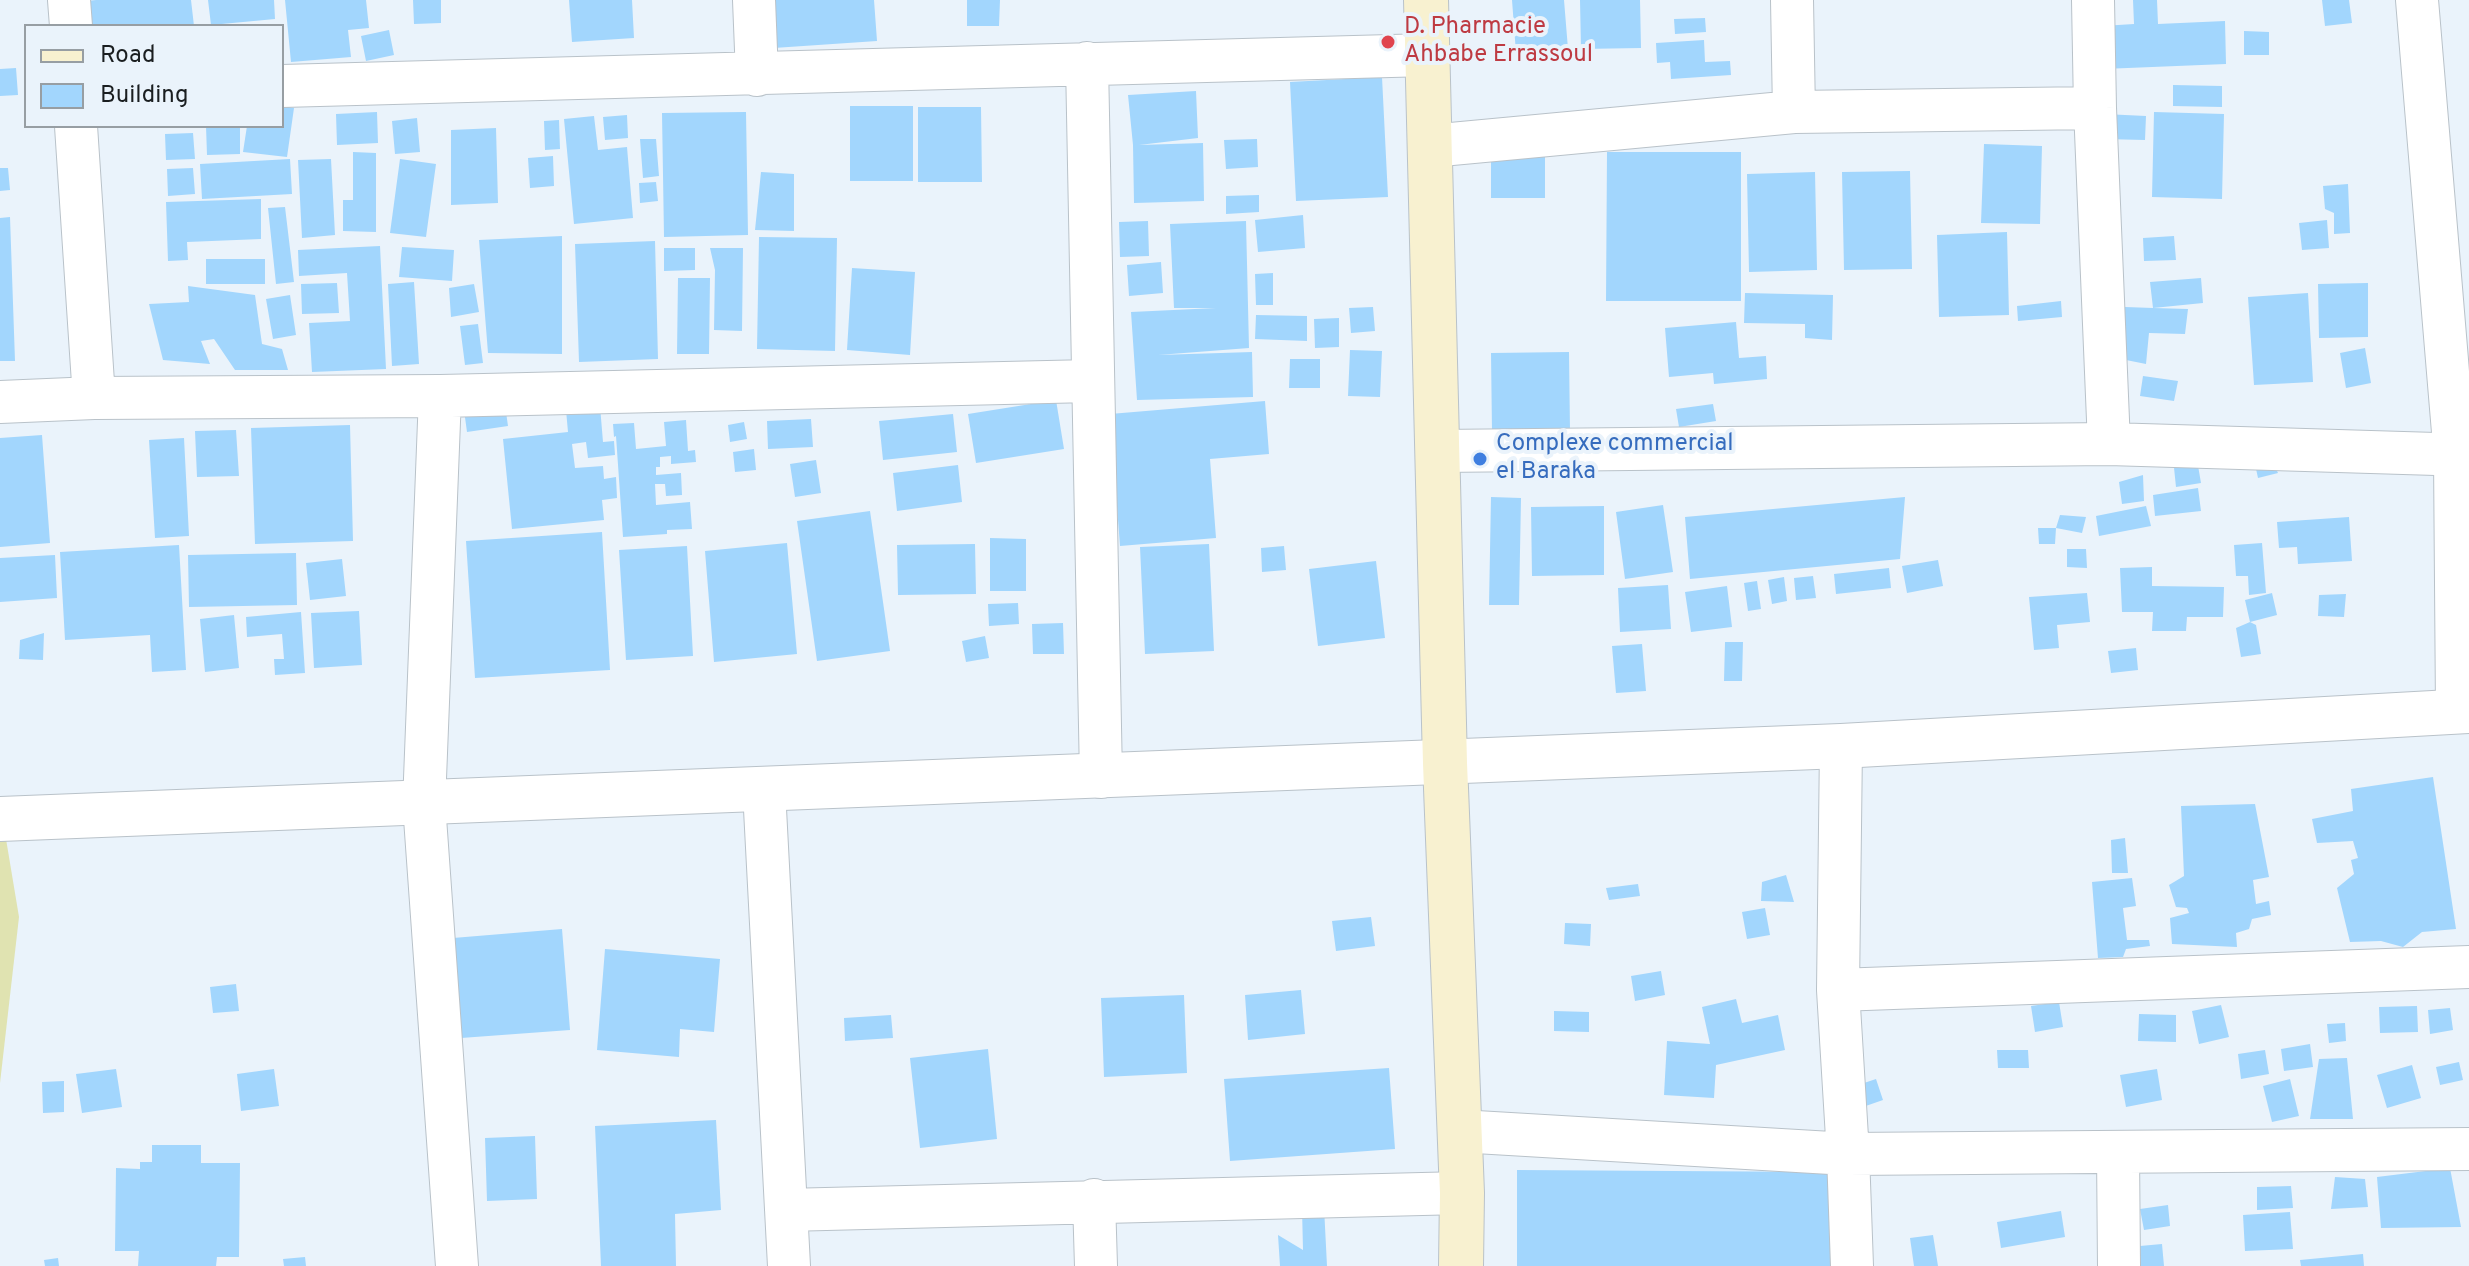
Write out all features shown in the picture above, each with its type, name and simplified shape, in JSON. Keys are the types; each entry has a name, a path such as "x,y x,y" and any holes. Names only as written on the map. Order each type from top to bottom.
{"main road":[{"path":"1426,0 1445,763 1462,1193 1461,1266"}],"street":[{"path":"69,0 71,24"},
{"path":"754,0 757,75"},
{"path":"1792,0 1794,112"},
{"path":"2093,0 2109,444"},
{"path":"0,819 1841,746 2463,711 2462,456 2417,0"},
{"path":"284,86 1428,55"},
{"path":"1087,63 1101,777"},
{"path":"1430,146 1794,112 2095,108"},
{"path":"76,128 94,398"},
{"path":"0,402 94,398 440,396 1091,381"},
{"path":"440,396 424,804 457,1266"},
{"path":"1439,451 2109,444 2462,456"},
{"path":"1841,746 1838,990 1852,1266"},
{"path":"764,790 789,1266"},
{"path":"1838,990 2469,967"},
{"path":"1459,1131 1848,1154 2469,1149"},
{"path":"2118,1152 2119,1266"},
{"path":"786,1210 1462,1193"},
{"path":"1094,1200 1096,1266"}],"green space":[{"path":"0,822 5,833 19,917 0,1083"}],"building":[{"path":"191,0 194,24 81,24 78,2"},
{"path":"208,0 274,0 275,19 211,24"},
{"path":"285,0 366,0 369,28 348,30 351,57 291,62"},
{"path":"413,0 441,0 441,23 414,24"},
{"path":"569,0 632,0 634,38 572,42"},
{"path":"755,0 874,0 877,41 759,49"},
{"path":"967,0 1000,0 999,26 967,26"},
{"path":"1512,0 1564,0 1568,49 1516,53"},
{"path":"1580,0 1640,0 1641,48 1581,49"},
{"path":"2133,0 2157,0 2158,24 2225,21 2226,64 2103,69 2102,26 2134,24"},
{"path":"2322,0 2349,0 2352,23 2325,26"},
{"path":"1705,18 1706,32 1675,34 1674,19"},
{"path":"389,30 394,55 366,61 361,36"},
{"path":"2244,31 2269,32 2269,55 2244,55"},
{"path":"1704,40 1705,62 1730,61 1731,75 1671,79 1670,62 1657,63 1656,43"},
{"path":"16,68 18,95 0,96 0,69"},
{"path":"1382,77 1388,197 1296,201 1290,82"},
{"path":"2173,85 2222,86 2222,107 2173,106"},
{"path":"1196,91 1198,138 1139,145 1203,143 1204,201 1134,203 1128,95"},
{"path":"284,106 294,108 287,157 243,152 247,128 284,128"},
{"path":"850,106 913,106 913,181 850,181"},
{"path":"918,107 981,107 982,182 918,182"},
{"path":"377,112 378,143 337,145 336,114"},
{"path":"746,112 748,235 664,237 662,113"},
{"path":"2154,112 2224,114 2222,199 2152,197"},
{"path":"2104,114 2146,116 2145,140 2103,139"},
{"path":"627,115 628,138 605,140 603,117"},
{"path":"594,116 598,150 627,147 633,218 574,224 564,119"},
{"path":"417,118 420,152 395,154 392,121"},
{"path":"559,120 560,149 545,150 544,121"},
{"path":"206,128 240,128 240,154 207,155"},
{"path":"496,128 498,203 451,205 451,130"},
{"path":"193,133 195,159 166,160 165,134"},
{"path":"640,139 656,139 659,176 643,178"},
{"path":"1257,139 1258,167 1226,169 1224,140"},
{"path":"1984,144 2042,146 2040,224 1981,223"},
{"path":"353,152 376,153 376,232 343,231 343,200 353,200"},
{"path":"1607,152 1741,152 1741,301 1606,301"},
{"path":"553,156 554,186 530,188 528,158"},
{"path":"1545,157 1545,198 1491,198 1491,158"},
{"path":"290,159 292,194 202,199 200,164"},
{"path":"331,159 335,235 302,238 298,160"},
{"path":"400,159 436,164 426,237 390,233"},
{"path":"0,168 8,168 10,190 0,191"},
{"path":"193,168 195,194 168,196 167,169"},
{"path":"1910,171 1912,269 1844,270 1842,172"},
{"path":"761,172 794,174 794,231 755,230"},
{"path":"1815,172 1817,270 1749,272 1747,174"},
{"path":"656,182 658,201 640,203 639,183"},
{"path":"2348,184 2350,233 2334,234 2334,213 2325,209 2323,186"},
{"path":"1259,195 1259,212 1226,214 1226,196"},
{"path":"261,199 261,239 187,242 188,260 168,261 166,202"},
{"path":"285,207 294,282 276,284 268,208"},
{"path":"1303,215 1305,248 1258,252 1255,220"},
{"path":"10,217 15,361 0,361 0,218"},
{"path":"2327,220 2329,248 2302,250 2299,223"},
{"path":"1148,221 1149,256 1120,257 1119,222"},
{"path":"1246,221 1249,348 1158,355 1252,352 1253,397 1137,400 1131,312 1216,308 1174,308 1170,224"},
{"path":"2007,232 2009,315 1939,317 1937,235"},
{"path":"562,236 562,354 488,353 479,240"},
{"path":"2174,236 2176,260 2144,261 2143,238"},
{"path":"759,237 837,238 835,351 757,349"},
{"path":"655,241 658,359 579,362 575,244"},
{"path":"380,246 386,369 312,372 309,323 350,321 347,273 299,276 298,250"},
{"path":"402,247 454,250 452,281 399,277"},
{"path":"664,248 695,248 695,270 664,271"},
{"path":"710,248 743,248 742,331 714,330 715,270"},
{"path":"206,259 265,259 265,284 206,284"},
{"path":"1161,262 1163,293 1129,296 1127,265"},
{"path":"852,268 915,272 910,355 847,350"},
{"path":"1273,273 1273,305 1256,305 1255,274"},
{"path":"678,278 710,278 709,354 677,354"},
{"path":"2201,278 2203,303 2153,308 2150,282"},
{"path":"414,282 419,364 392,366 388,284"},
{"path":"337,283 339,313 302,314 301,284"},
{"path":"2368,283 2368,337 2319,338 2318,284"},
{"path":"474,284 479,312 451,317 449,288"},
{"path":"188,286 255,295 262,344 282,349 288,370 235,370 214,339 201,341 210,364 163,360 149,304 189,302"},
{"path":"1745,293 1833,295 1832,340 1805,338 1805,324 1744,323"},
{"path":"2308,293 2313,382 2254,385 2248,297"},
{"path":"290,295 296,335 273,339 266,299"},
{"path":"2061,301 2062,317 2018,321 2017,306"},
{"path":"1373,307 1375,331 1351,333 1349,308"},
{"path":"2125,307 2188,309 2185,334 2149,333 2146,364 2121,359"},
{"path":"1256,315 1307,316 1307,341 1255,339"},
{"path":"1339,318 1339,347 1315,348 1314,319"},
{"path":"1736,322 1739,358 1766,356 1767,379 1714,384 1713,373 1669,377 1665,328"},
{"path":"478,324 483,363 465,365 460,326"},
{"path":"2365,348 2371,383 2346,388 2340,353"},
{"path":"1350,350 1382,351 1380,397 1348,396"},
{"path":"1569,352 1570,432 1492,432 1491,353"},
{"path":"1290,359 1320,359 1320,388 1289,388"},
{"path":"2143,376 2178,381 2174,401 2140,396"},
{"path":"1056,400 1064,449 976,463 968,414"},
{"path":"1265,401 1269,454 1210,459 1216,538 1120,546 1110,414"},
{"path":"1713,404 1716,421 1679,427 1676,409"},
{"path":"505,405 508,426 467,432 464,410"},
{"path":"600,406 603,442 614,441 615,455 588,458 586,442 572,444 575,468 603,466 604,479 616,477 617,498 602,500 604,520 512,529 503,439 568,432 566,410"},
{"path":"953,414 957,452 883,460 879,421"},
{"path":"811,419 813,447 768,449 767,421"},
{"path":"686,420 688,451 695,450 696,462 671,464 671,456 660,457 656,475 681,473 682,495 666,496 665,484 655,484 656,505 690,502 692,529 623,537 613,424 634,423 636,449 666,446 664,422"},
{"path":"744,422 747,439 730,442 728,425"},
{"path":"350,425 353,541 255,544 251,428"},
{"path":"236,430 239,476 197,477 195,431"},
{"path":"42,435 50,543 0,547 0,438"},
{"path":"184,438 189,536 155,538 149,440"},
{"path":"754,449 756,470 735,472 733,452"},
{"path":"2269,453 2278,473 2258,478 2253,455"},
{"path":"2196,454 2201,483 2176,487 2173,458"},
{"path":"816,460 821,493 795,497 790,464"},
{"path":"958,465 962,502 897,511 893,473"},
{"path":"2143,475 2144,501 2122,504 2119,482"},
{"path":"2198,488 2201,511 2155,516 2153,495"},
{"path":"1491,497 1521,498 1519,605 1489,605"},
{"path":"1905,497 1900,559 1690,579 1685,517"},
{"path":"1663,505 1673,572 1625,579 1616,512"},
{"path":"1604,506 1604,575 1532,576 1531,507"},
{"path":"2146,506 2151,526 2099,536 2096,516"},
{"path":"870,511 890,651 817,661 797,521"},
{"path":"2060,515 2086,517 2082,533 2056,528"},
{"path":"2349,517 2352,561 2298,564 2297,547 2279,548 2277,522"},
{"path":"2038,528 2056,528 2055,544 2039,544"},
{"path":"602,532 610,670 475,678 466,541"},
{"path":"990,538 1026,539 1026,591 990,591"},
{"path":"787,543 797,654 714,662 705,551"},
{"path":"2262,543 2266,593 2249,595 2248,576 2236,576 2234,545"},
{"path":"975,544 976,594 898,595 897,545"},
{"path":"1209,544 1214,651 1145,654 1140,547"},
{"path":"179,545 186,670 152,672 150,635 65,640 60,552"},
{"path":"687,546 693,656 626,660 619,550"},
{"path":"1284,546 1286,570 1262,572 1261,548"},
{"path":"2067,549 2086,549 2087,568 2067,567"},
{"path":"296,553 297,605 189,607 188,555"},
{"path":"55,555 57,598 0,602 0,558"},
{"path":"342,559 346,596 310,600 306,563"},
{"path":"1938,560 1943,586 1907,593 1902,566"},
{"path":"1376,561 1385,638 1318,646 1309,569"},
{"path":"2152,567 2152,586 2224,587 2223,617 2187,617 2186,631 2152,631 2153,612 2122,612 2120,568"},
{"path":"1889,568 1891,588 1836,594 1834,574"},
{"path":"1813,576 1816,598 1796,600 1794,578"},
{"path":"1784,577 1787,601 1772,604 1768,580"},
{"path":"1757,581 1761,609 1748,611 1744,583"},
{"path":"1668,585 1671,629 1620,632 1618,588"},
{"path":"1727,586 1732,627 1691,632 1685,592"},
{"path":"2087,593 2090,622 2057,625 2059,648 2034,650 2029,597"},
{"path":"2272,593 2277,615 2250,622 2245,600"},
{"path":"2346,594 2344,617 2318,616 2319,595"},
{"path":"1018,603 1019,624 989,626 988,604"},
{"path":"359,611 362,665 314,668 311,613"},
{"path":"301,612 305,673 275,675 274,659 284,659 282,634 247,637 246,617"},
{"path":"234,615 239,668 205,672 200,619"},
{"path":"2250,622 2256,625 2261,654 2241,657 2236,628"},
{"path":"1063,623 1064,654 1033,654 1032,624"},
{"path":"44,633 43,660 19,659 20,640"},
{"path":"985,636 989,658 966,662 962,641"},
{"path":"1725,642 1743,642 1742,681 1724,681"},
{"path":"1642,644 1646,691 1616,693 1612,646"},
{"path":"2136,648 2138,670 2111,673 2108,651"},
{"path":"2433,777 2456,929 2422,932 2403,947 2381,941 2350,942 2337,888 2354,874 2351,860 2358,858 2353,841 2317,843 2312,819 2353,811 2351,789"},
{"path":"2255,804 2269,877 2253,880 2256,904 2269,901 2271,915 2252,919 2249,929 2236,933 2237,947 2172,944 2170,918 2189,913 2187,908 2176,907 2169,885 2184,876 2181,806"},
{"path":"2125,838 2128,873 2112,873 2111,840"},
{"path":"1786,875 1794,902 1761,901 1762,882"},
{"path":"2132,878 2136,906 2123,908 2127,940 2149,940 2150,946 2126,949 2123,957 2098,958 2092,882"},
{"path":"1638,884 1640,896 1609,900 1606,888"},
{"path":"1765,908 1770,935 1747,939 1742,912"},
{"path":"1371,917 1375,946 1336,951 1332,921"},
{"path":"1565,923 1591,924 1590,946 1564,944"},
{"path":"562,929 570,1030 461,1038 453,938"},
{"path":"605,949 720,959 714,1032 680,1029 679,1057 597,1050"},
{"path":"1661,971 1665,995 1635,1001 1631,976"},
{"path":"236,984 239,1011 213,1013 210,987"},
{"path":"1301,990 1305,1034 1248,1040 1245,995"},
{"path":"1184,995 1187,1073 1104,1077 1101,998"},
{"path":"1736,999 1742,1023 1778,1015 1785,1050 1716,1065 1714,1098 1664,1095 1667,1041 1710,1044 1702,1007"},
{"path":"2059,1002 2063,1027 2035,1032 2031,1006"},
{"path":"2221,1005 2229,1037 2199,1044 2192,1011"},
{"path":"2417,1006 2418,1032 2380,1033 2379,1007"},
{"path":"2450,1008 2453,1030 2430,1034 2428,1010"},
{"path":"1554,1011 1589,1012 1589,1032 1554,1031"},
{"path":"2139,1014 2176,1015 2176,1042 2138,1041"},
{"path":"891,1015 893,1038 845,1041 844,1018"},
{"path":"2345,1023 2346,1041 2329,1043 2327,1024"},
{"path":"2310,1044 2313,1067 2284,1071 2281,1049"},
{"path":"988,1049 997,1139 920,1148 910,1058"},
{"path":"1997,1050 2028,1050 2029,1068 1998,1068"},
{"path":"2265,1050 2269,1074 2241,1079 2238,1054"},
{"path":"2347,1058 2353,1119 2310,1119 2319,1059"},
{"path":"2459,1062 2463,1080 2440,1085 2436,1067"},
{"path":"2412,1065 2421,1098 2387,1108 2377,1075"},
{"path":"1389,1068 1395,1149 1230,1161 1224,1079"},
{"path":"116,1069 122,1107 82,1113 76,1074"},
{"path":"274,1069 279,1106 241,1111 237,1074"},
{"path":"2157,1069 2162,1100 2126,1107 2120,1075"},
{"path":"1876,1079 1883,1100 1860,1108 1852,1087"},
{"path":"2290,1079 2299,1116 2272,1122 2263,1086"},
{"path":"64,1081 64,1112 43,1113 42,1082"},
{"path":"716,1120 721,1210 675,1214 676,1266 601,1266 595,1126"},
{"path":"535,1136 537,1199 487,1201 485,1138"},
{"path":"152,1145 201,1145 201,1163 240,1163 239,1257 217,1257 216,1266 138,1266 139,1251 115,1251 116,1168 140,1169 140,1162 152,1162"},
{"path":"2450,1168 2461,1227 2381,1228 2377,1177"},
{"path":"1517,1170 1830,1172 1830,1266 1517,1266"},
{"path":"2335,1177 2365,1179 2368,1207 2331,1209"},
{"path":"2291,1186 2293,1208 2257,1210 2257,1187"},
{"path":"2168,1205 2170,1226 2144,1230 2140,1209"},
{"path":"1324,1207 1327,1266 1280,1266 1278,1235 1303,1250 1302,1208"},
{"path":"2061,1211 2065,1237 2001,1248 1997,1222"},
{"path":"2290,1212 2293,1249 2245,1251 2243,1215"},
{"path":"1933,1235 1938,1266 1914,1266 1910,1238"},
{"path":"2162,1244 2164,1266 2141,1266 2140,1246"},
{"path":"2363,1254 2364,1266 2301,1266 2300,1260"},
{"path":"305,1257 306,1266 284,1266 283,1259"},
{"path":"58,1258 59,1266 45,1266 44,1260"}],"place":[{"name":"D. Pharmacie Ahbabe Errassoul","path":"1388,42"},
{"name":"Complexe commercial el Baraka","path":"1480,459"}]}
